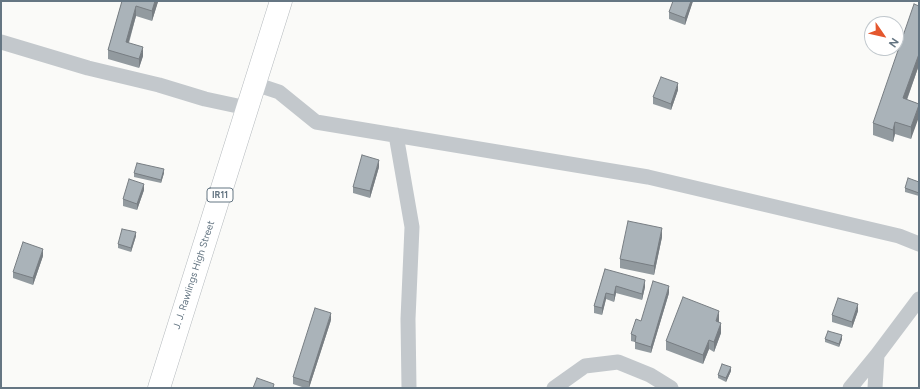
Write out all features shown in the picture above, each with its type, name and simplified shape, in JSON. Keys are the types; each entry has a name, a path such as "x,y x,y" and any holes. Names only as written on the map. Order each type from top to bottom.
{"main road":[{"name":"J. J. Rawlings High Street","path":"159,388 281,1"}],"street":[{"path":"1,42 88,68 159,85 205,100 247,108"},
{"path":"255,84 279,92 316,122 648,177 899,236 919,244"},
{"path":"396,135 412,227 408,319 409,388"},
{"path":"850,388 877,355 919,298"},
{"path":"875,388 877,355"},
{"path":"554,388 585,366 618,362 650,375 671,388"}],"building":[{"path":"122,1 155,1 152,11 136,6 126,42 143,47 139,59 108,50"},
{"path":"673,1 691,1 685,18 669,12"},
{"path":"914,4 919,6 919,54 903,98 919,105 911,127 895,122 893,130 873,123 896,56 904,56 904,33"},
{"path":"661,77 678,83 671,104 653,97"},
{"path":"362,155 379,160 370,191 353,187"},
{"path":"137,163 164,169 161,180 134,173"},
{"path":"908,178 919,182 919,193 905,188"},
{"path":"129,179 144,184 137,204 123,199"},
{"path":"628,221 662,228 654,266 620,259"},
{"path":"122,229 136,232 131,248 118,244"},
{"path":"23,242 43,249 33,278 13,272"},
{"path":"605,269 645,280 642,294 616,286 614,295 606,293 602,308 594,306"},
{"path":"653,281 669,286 651,347 635,342 636,336 631,334 636,319 641,321"},
{"path":"683,297 719,311 716,321 721,323 714,342 709,340 703,355 666,341"},
{"path":"838,298 858,304 852,322 832,315"},
{"path":"315,308 331,313 309,382 293,377"},
{"path":"828,331 842,335 839,344 825,339"},
{"path":"722,364 731,367 726,378 718,375"},
{"path":"257,378 274,384 273,388 253,388"}]}
